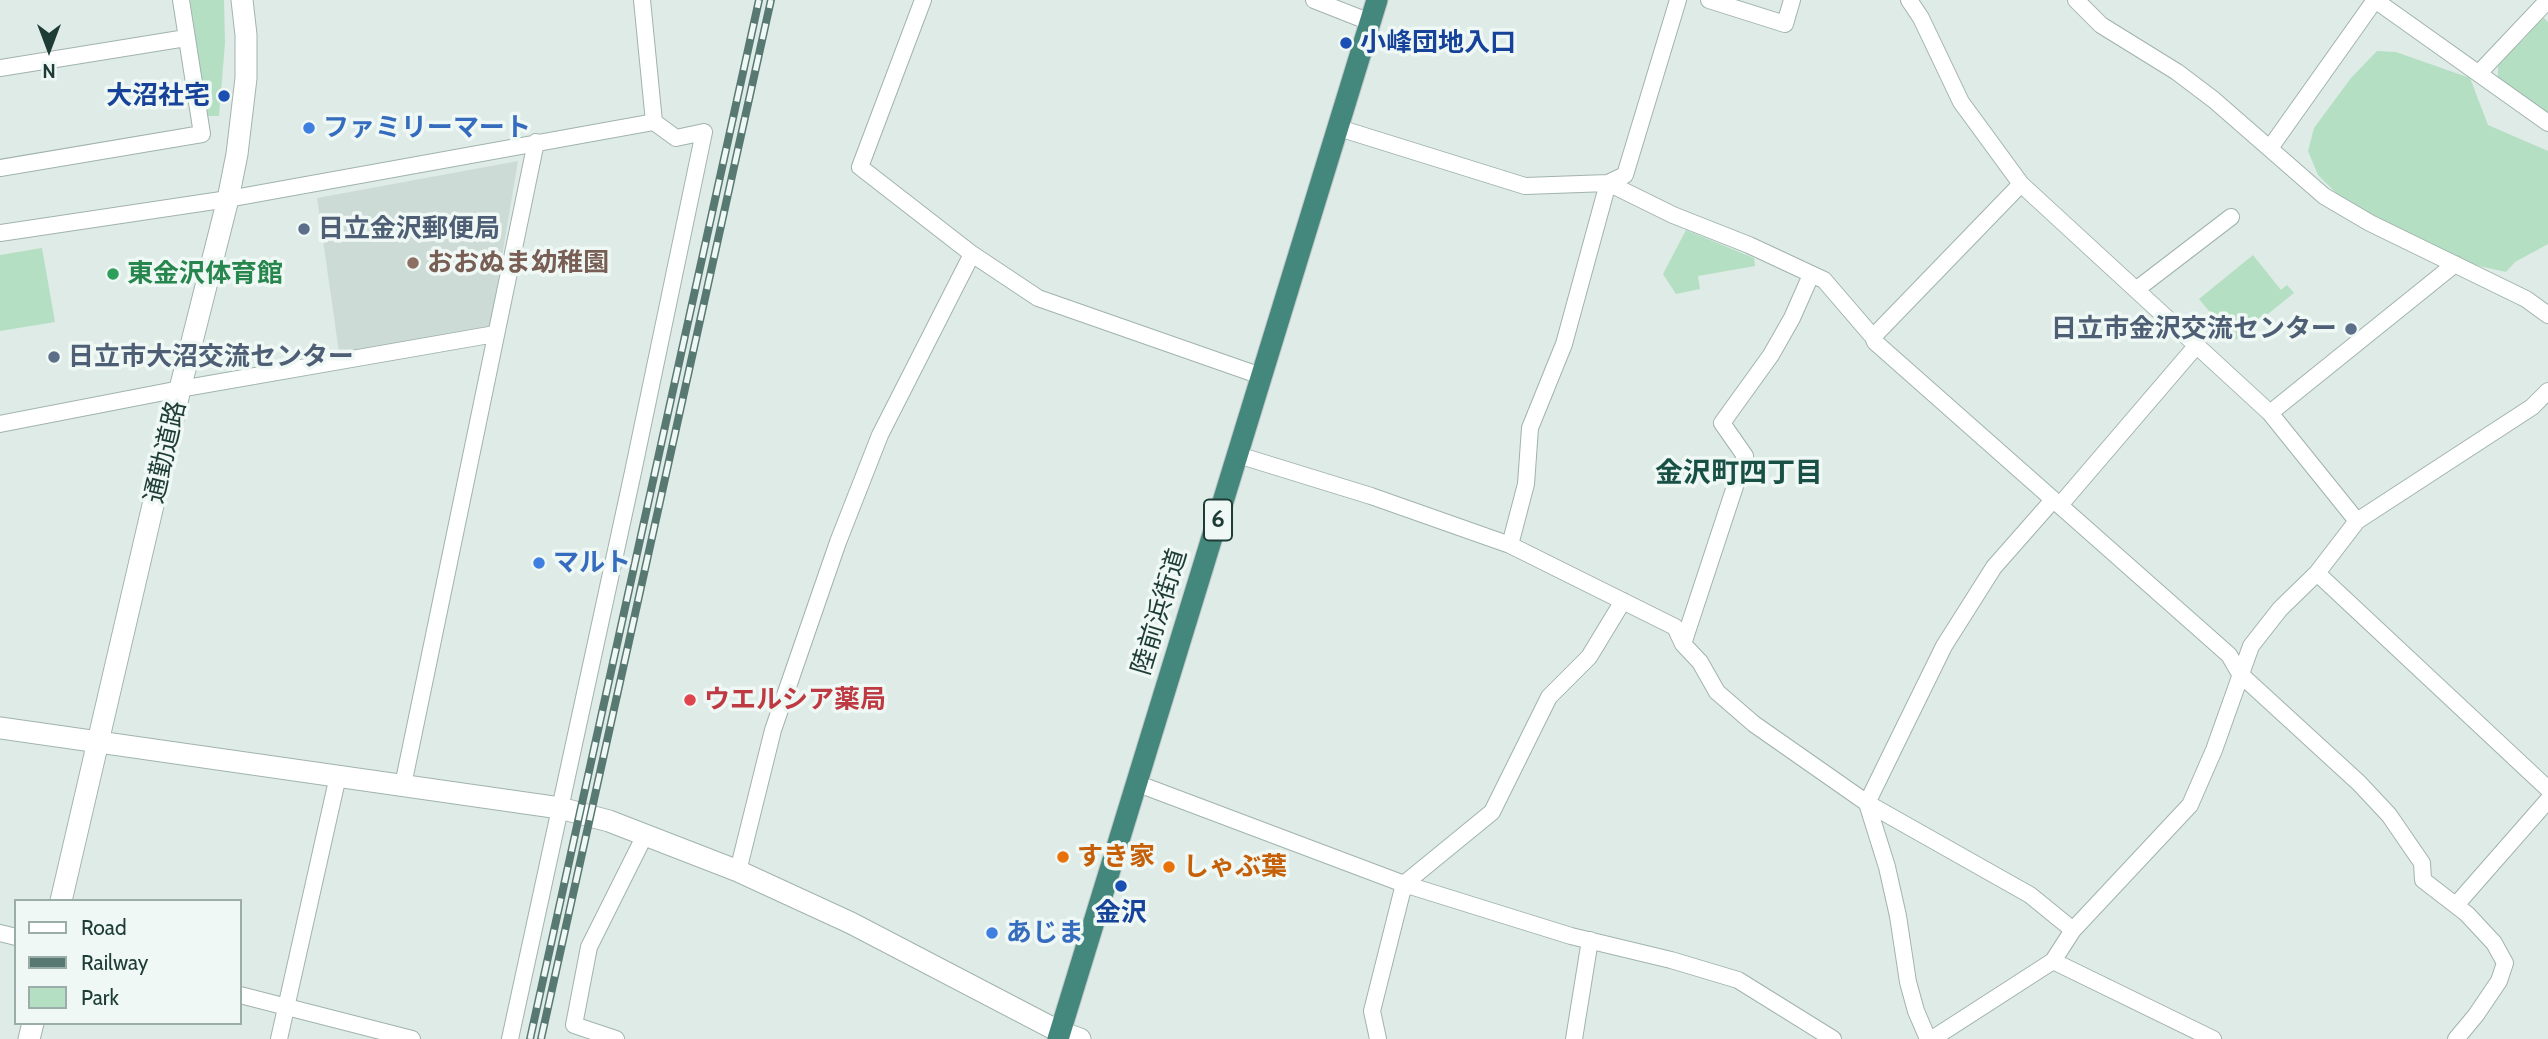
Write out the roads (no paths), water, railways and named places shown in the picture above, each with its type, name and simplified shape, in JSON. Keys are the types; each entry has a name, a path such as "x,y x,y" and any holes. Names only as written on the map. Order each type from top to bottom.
{"highway":[{"name":"陸前浜街道","path":"1059,1035 1377,0"}],"street":[{"path":"0,168 202,134 181,0"},
{"name":"通勤道路","path":"61,899 180,389 228,199 245,89 246,35 242,0"},
{"path":"642,0 654,122"},
{"path":"923,0 860,167 972,254 1038,298 1261,376"},
{"path":"1314,0 1370,22"},
{"path":"1339,128 1525,186 1608,183 1625,175 1678,0"},
{"path":"1709,0 1786,24 1792,0"},
{"path":"1909,0 1921,18 1961,102 2021,184 2270,412 2357,521"},
{"path":"2077,0 2101,25 2177,72 2324,196 2370,223 2526,299 2548,314"},
{"path":"2270,148 2375,0 2548,123"},
{"path":"2479,73 2548,0"},
{"path":"0,68 186,38"},
{"path":"0,233 228,199 654,122 676,138 704,132 510,1039"},
{"path":"403,785 536,142"},
{"path":"1608,183 1673,215 1749,245 1824,280 1875,342 2229,655 2240,674 2359,783 2389,816 2422,863 2423,880 2456,905 2494,943 2505,963 2499,981 2456,1039"},
{"path":"1510,545 1526,484 1530,428 1558,364 1608,183"},
{"path":"1873,338 2021,184"},
{"path":"2137,289 2231,217"},
{"path":"738,871 773,730 838,542 880,435 972,254"},
{"path":"2270,412 2455,264"},
{"path":"1684,644 1745,456 1722,423 1771,355 1792,318 1811,275"},
{"path":"0,424 180,389 495,334"},
{"path":"2197,345 2057,503 1994,567 1944,646 1867,803 1888,867 1908,982 1916,1012 1930,1039 2053,961 2073,930 2190,805 2214,750 2251,646 2280,609 2317,573 2357,521 2532,407 2548,391"},
{"path":"1238,455 1371,496 1510,545 1675,627 1717,692 1754,724 1867,803 2030,895 2073,930"},
{"path":"2317,573 2548,789"},
{"path":"1378,1039 1372,1010 1404,884 1492,812 1549,697 1589,657 1623,601"},
{"path":"0,729 560,808 609,821 738,871 851,923 1059,1035 1080,1039"},
{"path":"279,1039 338,776"},
{"path":"1136,783 1404,884 1571,936 1671,960 1738,980 1833,1039"},
{"path":"2456,905 2548,800"},
{"path":"616,1039 573,1025 589,947 645,835"},
{"path":"1574,1039 1590,940"},
{"path":"2053,961 2213,1039"},
{"path":"242,996 412,1039"}],"railway":[{"path":"530,1039 759,0"},
{"path":"541,1039 771,0"}],"place":[{"name":"小峰団地入口","path":"1346,43"},
{"name":"大沼社宅","path":"224,96"},
{"name":"ファミリーマート","path":"309,128"},
{"name":"日立金沢郵便局","path":"304,229"},
{"name":"おおぬま幼稚園","path":"413,263"},
{"name":"東金沢体育館","path":"113,274"},
{"name":"日立市金沢交流センター","path":"2351,329"},
{"name":"日立市大沼交流センター","path":"54,357"},
{"name":"マルト","path":"539,563"},
{"name":"ウエルシア薬局","path":"690,700"},
{"name":"すき家","path":"1063,857"},
{"name":"しゃぶ葉","path":"1169,867"},
{"name":"金沢","path":"1121,886"},
{"name":"あじま","path":"992,933"}],"district":[{"name":"金沢町四丁目","path":"1739,474"}]}
